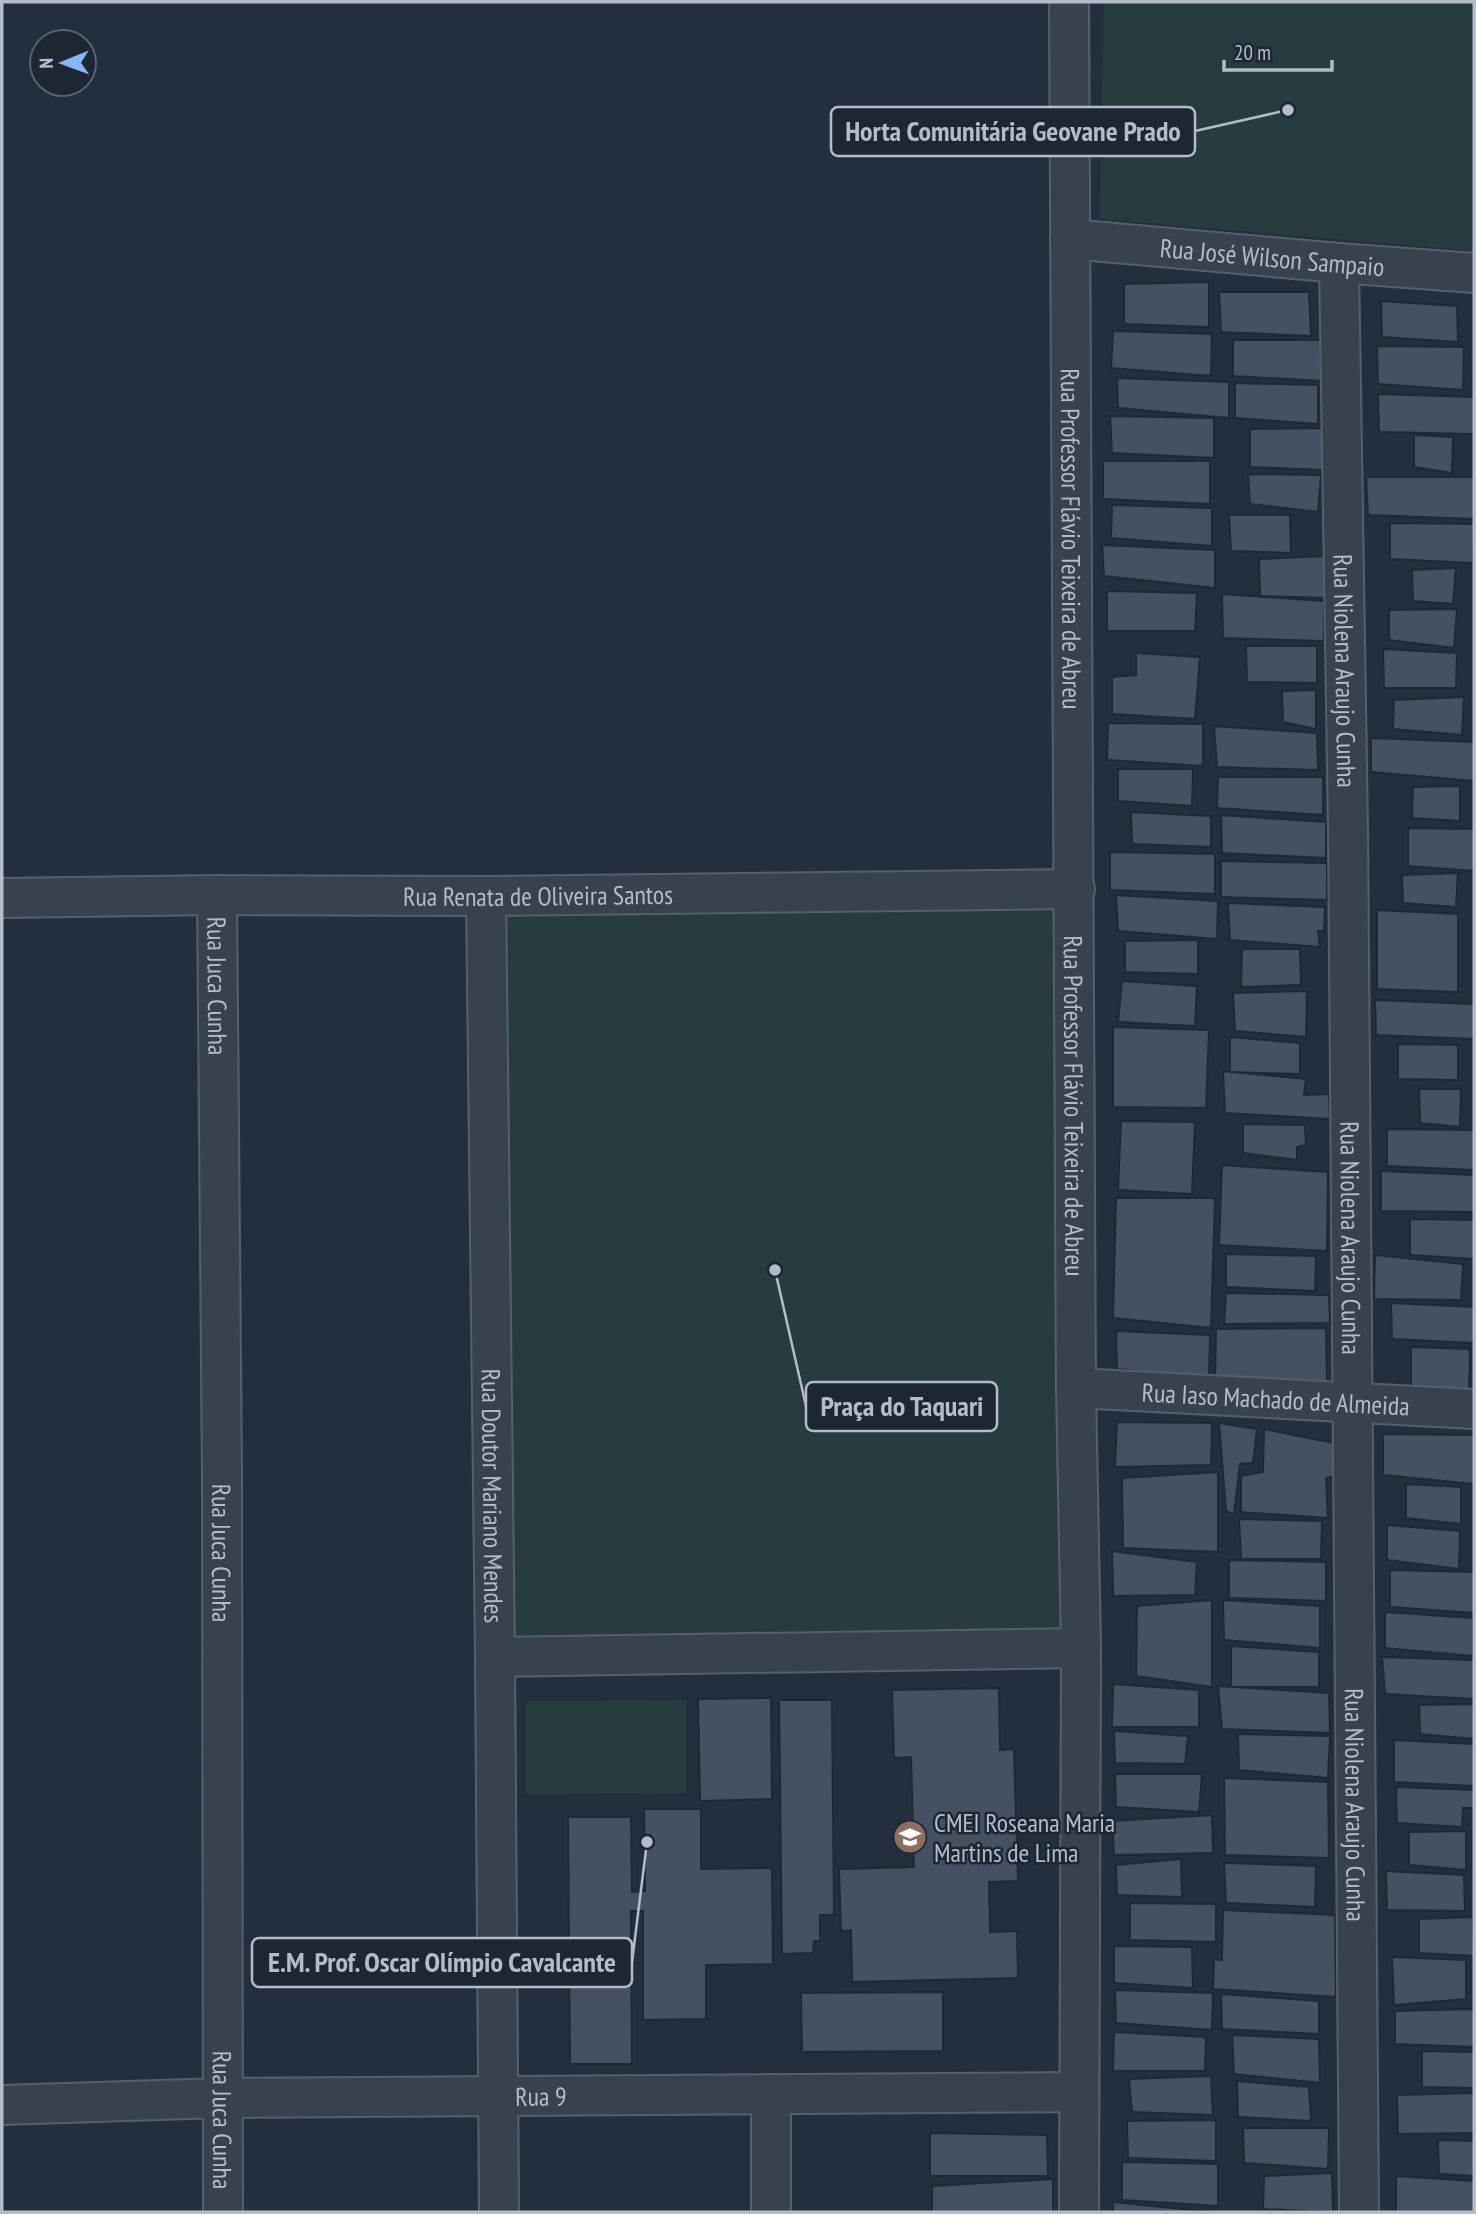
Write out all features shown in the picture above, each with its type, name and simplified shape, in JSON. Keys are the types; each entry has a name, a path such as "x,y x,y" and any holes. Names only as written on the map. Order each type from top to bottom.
{"street":[{"name":"Rua Professor Flávio Teixeira de Abreu","path":"1069,2 1076,1388 1081,1648 1079,2212"},
{"name":"Rua José Wilson Sampaio","path":"1070,239 1474,273"},
{"name":"Rua Niolena Araujo Cunha","path":"1339,263 1353,1403 1359,2212"},
{"name":"Rua Renata de Oliveira Santos","path":"2,898 1075,890"},
{"name":"Rua Juca Cunha","path":"217,895 222,1465 223,2212"},
{"name":"Rua Doutor Mariano Mendes","path":"486,895 499,2212"},
{"name":"Rua Iaso Machado de Almeida","path":"1076,1388 1474,1409"},
{"path":"495,1657 1081,1648"},
{"name":"Rua 9","path":"2,2105 222,2098 1079,2092"},
{"path":"771,2094 771,2212"}],"green space":[{"path":"1104,2 1474,2 1474,251 1100,219"},
{"path":"486,896 1056,903 1065,1636 495,1657"},
{"path":"686,1700 686,1793 526,1794 526,1701"}],"building":[{"path":"1209,282 1209,327 1124,324 1124,284"},
{"path":"1219,292 1309,292 1311,336 1221,332"},
{"path":"1381,301 1457,306 1458,342 1382,337"},
{"path":"1113,331 1212,334 1211,376 1111,368"},
{"path":"1233,340 1322,340 1322,381 1233,376"},
{"path":"1377,346 1464,347 1463,390 1378,384"},
{"path":"1117,378 1229,382 1229,418 1118,408"},
{"path":"1235,383 1318,385 1318,424 1235,418"},
{"path":"1378,394 1474,397 1474,434 1379,432"},
{"path":"1110,416 1214,418 1214,458 1112,453"},
{"path":"1325,428 1324,470 1250,467 1250,429"},
{"path":"1414,435 1453,437 1452,473 1414,467"},
{"path":"1103,461 1210,461 1210,504 1103,499"},
{"path":"1248,474 1321,475 1318,512 1250,504"},
{"path":"1366,477 1474,477 1474,519 1368,515"},
{"path":"1112,505 1212,508 1212,546 1111,538"},
{"path":"1229,515 1290,515 1291,553 1231,551"},
{"path":"1390,523 1474,524 1473,563 1390,559"},
{"path":"1102,545 1215,550 1215,588 1104,576"},
{"path":"1325,556 1325,598 1260,596 1259,559"},
{"path":"1456,568 1453,604 1413,601 1412,570"},
{"path":"1107,591 1197,593 1195,631 1107,631"},
{"path":"1222,594 1324,601 1324,641 1223,638"},
{"path":"1457,609 1454,648 1389,640 1389,610"},
{"path":"1246,646 1317,646 1317,683 1247,682"},
{"path":"1383,649 1457,653 1456,688 1384,688"},
{"path":"1136,653 1200,657 1195,719 1112,714 1112,677 1136,675"},
{"path":"1316,690 1316,729 1283,722 1282,691"},
{"path":"1464,697 1462,735 1393,729 1394,700"},
{"path":"1108,723 1203,724 1203,766 1107,760"},
{"path":"1214,726 1317,733 1318,770 1217,767"},
{"path":"1371,738 1474,742 1474,781 1371,772"},
{"path":"1118,769 1193,769 1192,806 1118,801"},
{"path":"1218,777 1323,777 1323,815 1217,808"},
{"path":"1460,786 1460,821 1412,818 1413,787"},
{"path":"1131,812 1211,816 1211,847 1132,844"},
{"path":"1221,815 1326,822 1326,858 1222,853"},
{"path":"1408,828 1474,829 1474,871 1408,866"},
{"path":"1110,852 1215,854 1215,894 1110,890"},
{"path":"1221,861 1327,863 1327,900 1221,897"},
{"path":"1458,873 1456,907 1403,903 1402,875"},
{"path":"1116,895 1218,901 1217,939 1118,931"},
{"path":"1228,903 1325,907 1324,931 1318,931 1320,947 1230,940"},
{"path":"1377,910 1458,914 1458,992 1377,989"},
{"path":"1198,940 1198,974 1125,972 1125,941"},
{"path":"1242,949 1300,949 1301,985 1241,987"},
{"path":"1122,981 1197,986 1195,1026 1118,1022"},
{"path":"1307,991 1306,1037 1235,1031 1233,993"},
{"path":"1375,1000 1474,1004 1474,1039 1376,1035"},
{"path":"1113,1027 1209,1030 1206,1108 1113,1107"},
{"path":"1230,1037 1300,1043 1300,1074 1230,1072"},
{"path":"1398,1044 1458,1045 1458,1080 1398,1079"},
{"path":"1223,1071 1306,1079 1304,1095 1329,1094 1330,1119 1225,1113"},
{"path":"1419,1089 1461,1089 1460,1127 1420,1123"},
{"path":"1121,1121 1195,1122 1192,1194 1118,1190"},
{"path":"1243,1124 1305,1125 1306,1145 1297,1147 1297,1160 1243,1153"},
{"path":"1387,1129 1474,1130 1474,1170 1387,1166"},
{"path":"1222,1165 1328,1172 1327,1251 1219,1245"},
{"path":"1381,1171 1474,1175 1474,1212 1381,1211"},
{"path":"1116,1198 1215,1198 1211,1328 1113,1318"},
{"path":"1410,1219 1474,1220 1474,1259 1410,1255"},
{"path":"1226,1254 1316,1256 1315,1291 1226,1287"},
{"path":"1375,1255 1463,1264 1461,1300 1374,1299"},
{"path":"1226,1293 1329,1295 1330,1323 1224,1324"},
{"path":"1391,1303 1474,1307 1474,1343 1392,1339"},
{"path":"1326,1328 1327,1384 1215,1385 1216,1329"},
{"path":"1116,1331 1210,1335 1209,1379 1117,1369"},
{"path":"1411,1347 1470,1349 1469,1398 1411,1388"},
{"path":"1117,1422 1212,1423 1211,1465 1115,1467"},
{"path":"1219,1423 1257,1429 1253,1463 1240,1464 1234,1514 1226,1511"},
{"path":"1264,1429 1339,1444 1340,1475 1326,1478 1328,1518 1241,1512 1241,1476 1263,1472"},
{"path":"1383,1434 1474,1435 1474,1484 1383,1475"},
{"path":"1218,1472 1218,1552 1123,1548 1122,1478"},
{"path":"1406,1484 1461,1487 1461,1524 1406,1518"},
{"path":"1239,1519 1322,1521 1321,1559 1241,1559"},
{"path":"1387,1525 1460,1531 1459,1569 1387,1560"},
{"path":"1112,1551 1197,1562 1195,1595 1113,1596"},
{"path":"1229,1560 1326,1562 1326,1601 1229,1598"},
{"path":"1390,1570 1474,1572 1474,1613 1390,1607"},
{"path":"1212,1600 1212,1687 1136,1676 1137,1606"},
{"path":"1223,1600 1320,1606 1320,1648 1224,1640"},
{"path":"1385,1612 1473,1618 1473,1656 1385,1648"},
{"path":"1231,1646 1319,1652 1319,1687 1231,1687"},
{"path":"1382,1657 1474,1660 1474,1699 1385,1694"},
{"path":"1113,1684 1199,1690 1199,1727 1112,1727"},
{"path":"1218,1686 1329,1693 1330,1733 1222,1729"},
{"path":"999,1688 1000,1750 1014,1749 1018,1881 989,1882 990,1932 1017,1931 1018,1978 852,1982 851,1930 841,1931 839,1869 914,1867 911,1757 894,1758 892,1690"},
{"path":"771,1698 772,1799 700,1801 698,1699"},
{"path":"779,1700 832,1700 834,1915 820,1915 820,1941 814,1941 813,1953 782,1954"},
{"path":"1474,1704 1474,1739 1420,1734 1419,1705"},
{"path":"1114,1731 1188,1736 1185,1764 1115,1763"},
{"path":"1238,1734 1330,1736 1328,1778 1239,1770"},
{"path":"1394,1740 1474,1744 1474,1786 1394,1782"},
{"path":"1115,1774 1202,1774 1199,1812 1116,1807"},
{"path":"1224,1778 1328,1782 1329,1858 1225,1855"},
{"path":"1396,1787 1474,1790 1474,1808 1463,1808 1462,1827 1397,1823"},
{"path":"644,1809 701,1809 701,1869 772,1868 773,1964 706,1965 706,2019 643,2020 643,1911 631,1911 632,2064 570,2064 568,1817 631,1817 632,1892 645,1891"},
{"path":"1212,1815 1213,1853 1114,1855 1112,1821"},
{"path":"1466,1831 1466,1870 1409,1865 1409,1832"},
{"path":"1474,1831 1474,1876 1472,1876"},
{"path":"1181,1859 1182,1897 1117,1895 1116,1865"},
{"path":"1224,1863 1316,1866 1315,1907 1226,1903"},
{"path":"1386,1871 1464,1875 1465,1911 1387,1910"},
{"path":"1130,1903 1216,1904 1216,1942 1130,1940"},
{"path":"1223,1910 1335,1915 1336,1997 1213,1989 1214,1959 1222,1960"},
{"path":"1473,1917 1474,1956 1419,1953 1419,1919"},
{"path":"1114,1946 1192,1947 1193,1988 1114,1983"},
{"path":"1392,1957 1466,1960 1466,1999 1394,2005"},
{"path":"1115,1990 1213,1993 1212,2030 1116,2023"},
{"path":"943,1992 943,2051 802,2052 801,1993"},
{"path":"1221,1994 1319,2001 1319,2034 1222,2029"},
{"path":"1474,2009 1474,2047 1395,2044 1395,2011"},
{"path":"1114,2032 1206,2037 1205,2071 1113,2071"},
{"path":"1232,2035 1319,2039 1320,2083 1234,2074"},
{"path":"1422,2051 1474,2052 1474,2088 1422,2087"},
{"path":"1211,2076 1213,2115 1132,2112 1129,2079"},
{"path":"1237,2081 1309,2087 1311,2121 1238,2117"},
{"path":"1474,2093 1474,2133 1398,2134 1397,2095"},
{"path":"1216,2120 1216,2161 1128,2158 1127,2121"},
{"path":"1243,2128 1329,2128 1328,2169 1244,2163"},
{"path":"930,2133 1047,2135 1048,2176 930,2176"},
{"path":"1438,2140 1474,2141 1474,2176 1439,2174"},
{"path":"1122,2162 1218,2164 1218,2206 1122,2200"},
{"path":"1332,2173 1333,2212 1263,2209 1264,2176"},
{"path":"1396,2176 1474,2181 1474,2212 1396,2212"},
{"path":"1053,2179 1053,2212 932,2212 932,2186"},
{"path":"1113,2202 1212,2212 1113,2212"}],"place":[{"name":"Horta Comunitária Geovane Prado","path":"1288,110"},
{"name":"Praça do Taquari","path":"775,1270"},
{"name":"CMEI Roseana Maria Martins de Lima","path":"910,1837"},
{"name":"E.M. Prof. Oscar Olímpio Cavalcante","path":"647,1842"}]}
